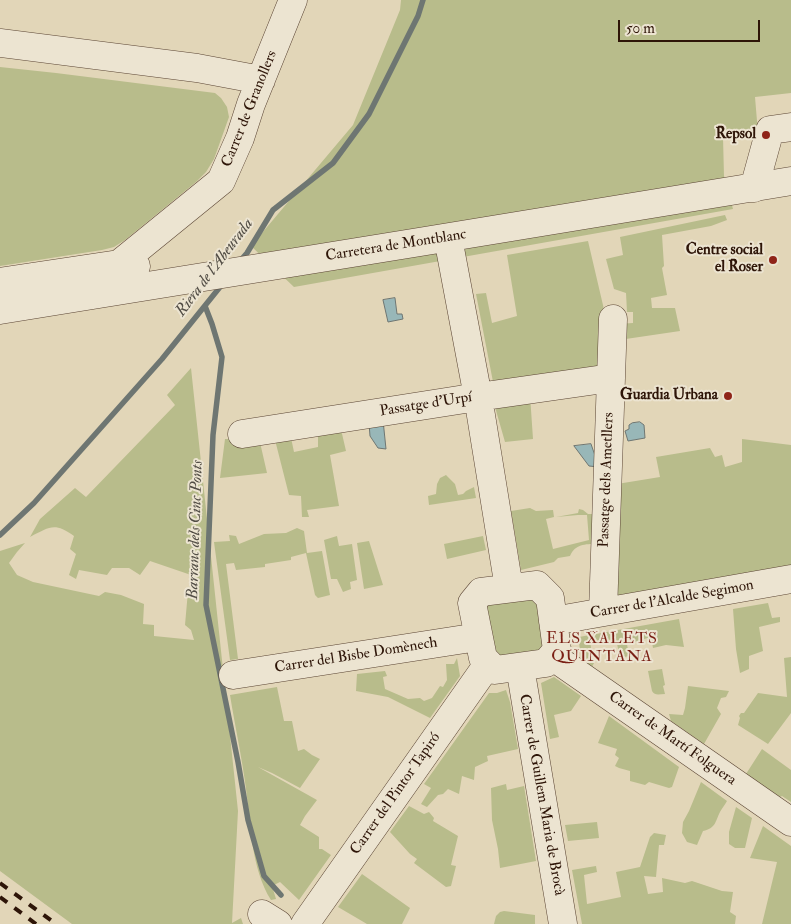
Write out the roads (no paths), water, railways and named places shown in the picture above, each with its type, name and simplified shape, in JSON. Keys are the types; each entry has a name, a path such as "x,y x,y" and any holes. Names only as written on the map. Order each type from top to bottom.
{"street":[{"name":"Carrer de Granollers","path":"119,264 221,181 240,138 293,0"},
{"path":"0,43 197,68 261,81"},
{"path":"754,188 770,130 791,127"},
{"name":"Carretera de Montblanc","path":"0,310 791,182"},
{"path":"448,238 478,397 509,588"},
{"path":"0,282 119,264 207,276"},
{"name":"Passatge dels Ametllers","path":"603,612 613,319"},
{"name":"Passatge d'Urpí","path":"242,434 611,378"},
{"name":"Carrer de l'Alcalde Segimon","path":"553,621 791,579"},
{"path":"537,585 550,598 553,621 557,650 546,663 495,670 483,658 472,603 481,592 537,585"},
{"name":"Carrer del Bisbe Domènech","path":"233,676 478,637"},
{"name":"Carrer de Martí Folguera","path":"552,656 791,822"},
{"name":"Carrer del Pintor Tapiró","path":"305,924 488,664"},
{"name":"Carrer de Guillem Maria de Brocà","path":"520,667 563,924"}],"water":[{"path":"395,298 397,314 402,314 403,319 388,322 383,300"},
{"path":"383,420 386,449 378,448 370,436 369,423"},
{"path":"640,422 644,425 645,438 628,441 625,431 629,429 629,425 632,423"},
{"path":"591,444 599,467 589,466 574,446"}],"waterway":[{"name":"Riera de l'Abeurada","path":"240,261 247,253 273,210 333,163 369,114 418,16 423,0"},
{"name":"Riera de l'Abeurada","path":"0,535 34,503 162,359 224,282"},
{"name":"Barranc dels Cinc Ponts","path":"205,306 222,357 213,435 206,605 248,820 264,876 281,895"}],"railway":[{"path":"0,883 56,924"},
{"path":"0,897 36,924"}],"place":[{"name":"Repsol","path":"766,135"},
{"name":"Centre social el Roser","path":"773,260"},
{"name":"Guardia Urbana","path":"728,396"}],"district":[{"name":"ELS XALETS QUINTANA","path":"602,649"}]}
